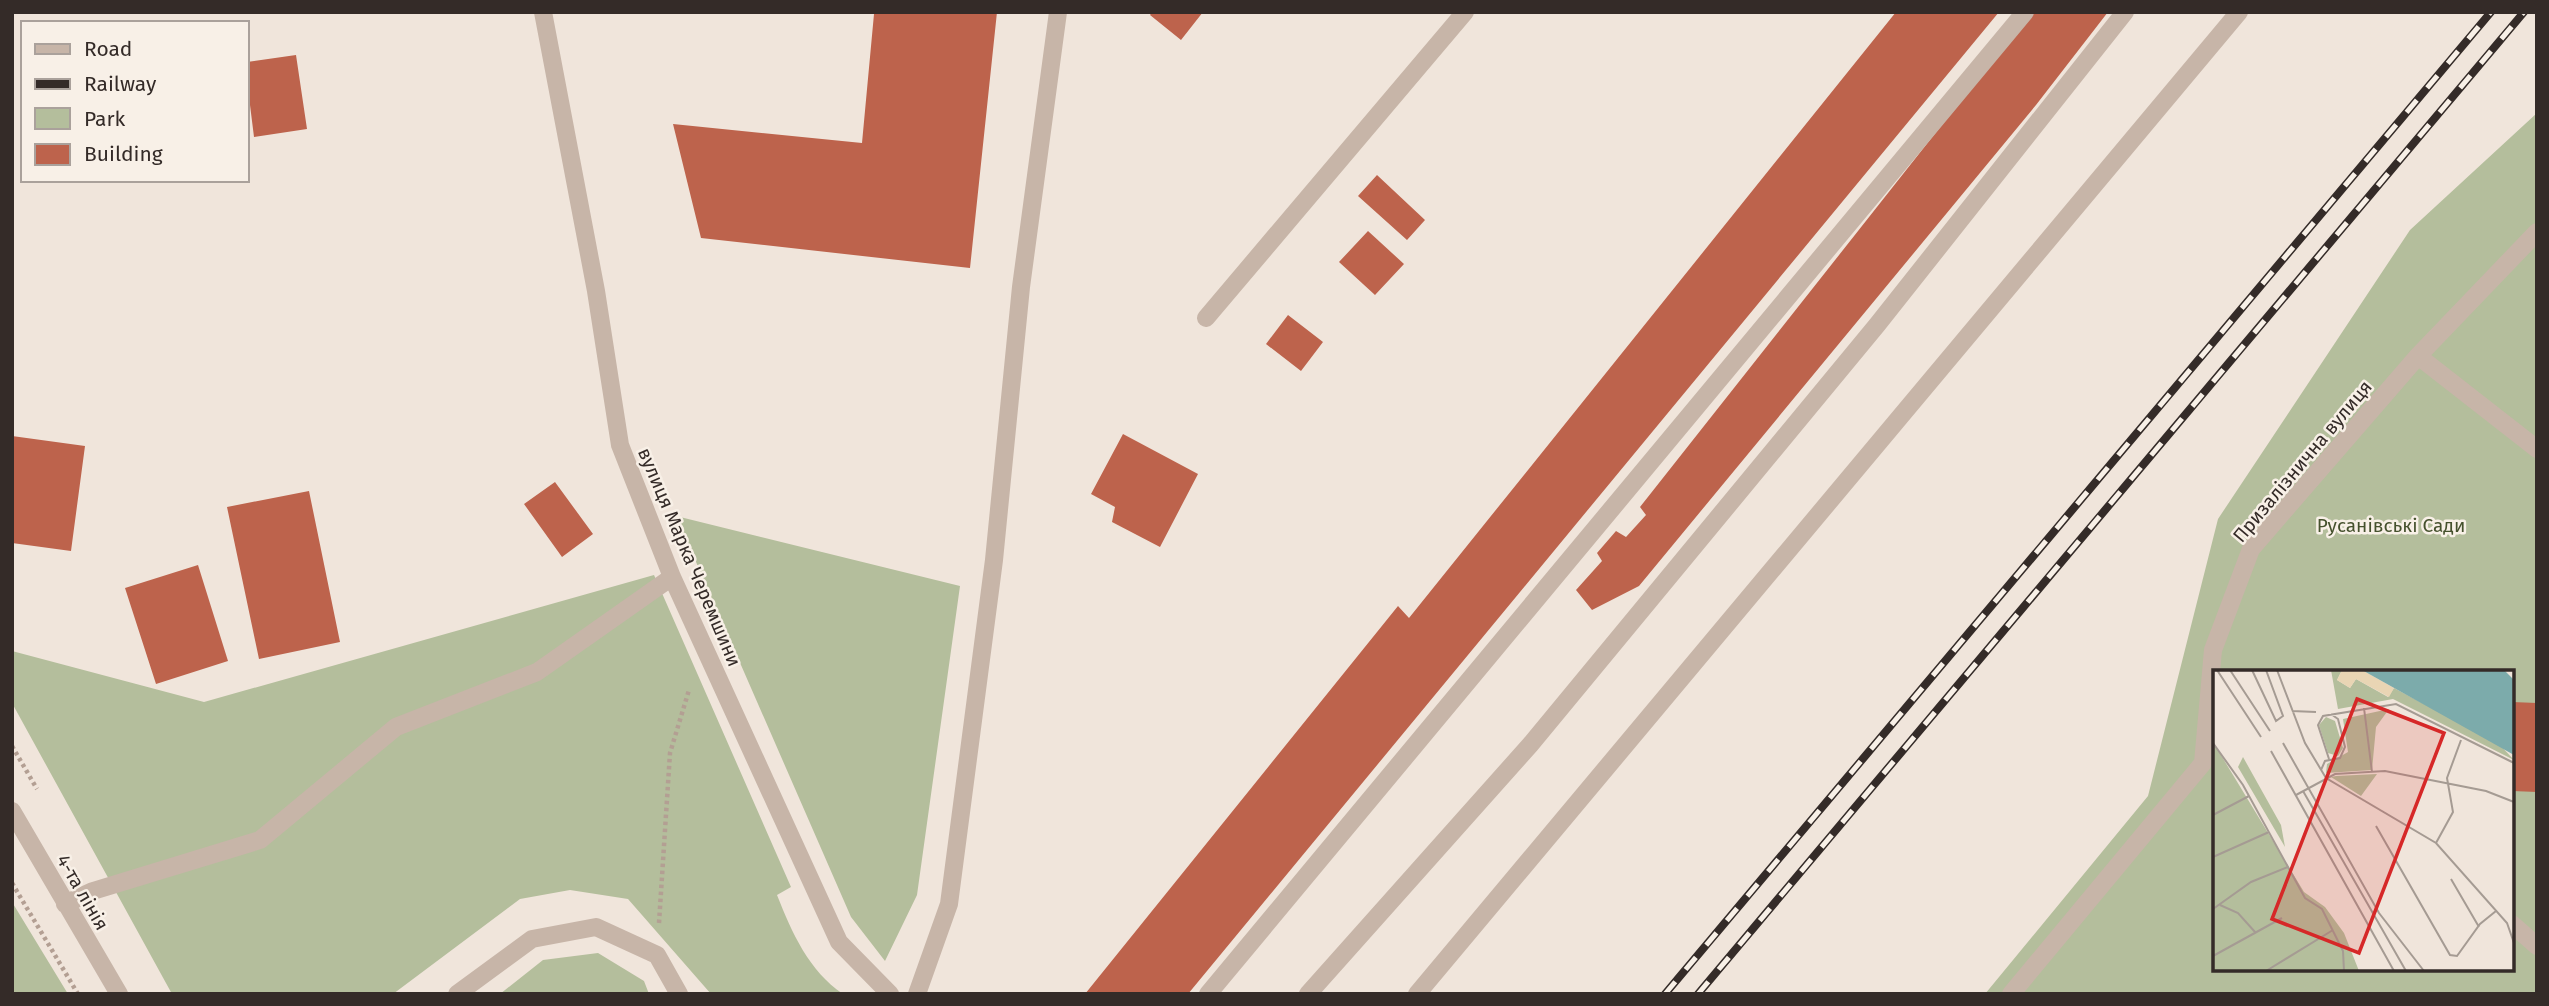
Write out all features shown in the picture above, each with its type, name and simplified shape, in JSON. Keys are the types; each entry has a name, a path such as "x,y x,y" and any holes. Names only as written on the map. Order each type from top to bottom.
{"street":[{"name":"вулиця Марка Черемшини","path":"543,12 596,291 620,444 672,577 839,942 890,994"},
{"path":"918,994 949,904 994,560 1021,287 1058,12"},
{"path":"1206,318 1465,12"},
{"path":"1208,994 2025,12"},
{"path":"1308,994 1530,745 1877,325 2125,12"},
{"path":"1417,994 2239,12"},
{"name":"Призалізнична вулиця","path":"2011,994 2203,763 2213,650 2251,549 2418,356 2537,232"},
{"path":"2418,356 2537,449"},
{"path":"65,904 93,891 260,840 396,727 537,672 672,577"},
{"name":"4-та лінія","path":"12,811 119,994"},
{"path":"2514,926 2537,946"},
{"path":"457,994 532,939 596,927 657,955 679,994"}],"path":[{"path":"657,955 670,752 704,647"},
{"path":"12,883 78,994"}],"green space":[{"name":"Русанівські Сади","path":"2537,113 2537,994 1985,994 2148,796 2218,519 2410,230"},
{"path":"676,516 960,586 917,895 885,961 851,917"},
{"path":"654,575 791,887 777,895 789,923 811,963 843,994 711,994 628,899 570,890 520,899 393,994 172,994 12,703 12,651 204,702"},
{"path":"12,902 68,994 12,994"},
{"path":"598,953 644,981 649,994 500,994 543,960"}],"building":[{"path":"997,12 970,268 701,238 673,124 862,143 874,14"},
{"path":"1152,12 1203,12 1181,40 1150,15"},
{"path":"1896,12 1999,12 1188,994 1085,994 1398,606 1409,618"},
{"path":"2031,12 2108,12 2036,105 1639,586 1592,610 1576,590 1602,561 1597,553 1616,531 1626,537 1646,515 1640,507"},
{"path":"296,55 307,129 254,137 248,105 248,62"},
{"path":"1377,175 1425,220 1407,240 1358,196"},
{"path":"1368,231 1404,264 1375,295 1339,262"},
{"path":"1288,315 1323,342 1301,371 1266,344"},
{"path":"1123,434 1198,474 1160,547 1112,522 1115,507 1091,494"},
{"path":"12,436 85,446 71,551 12,543"},
{"path":"555,482 593,534 562,557 524,504"},
{"path":"309,491 340,642 259,659 227,507"},
{"path":"198,565 228,661 156,684 125,588"},
{"path":"2514,702 2537,703 2537,792 2514,791"}],"railway":[{"path":"1665,994 2491,12"},
{"path":"1698,994 2524,12"}]}
